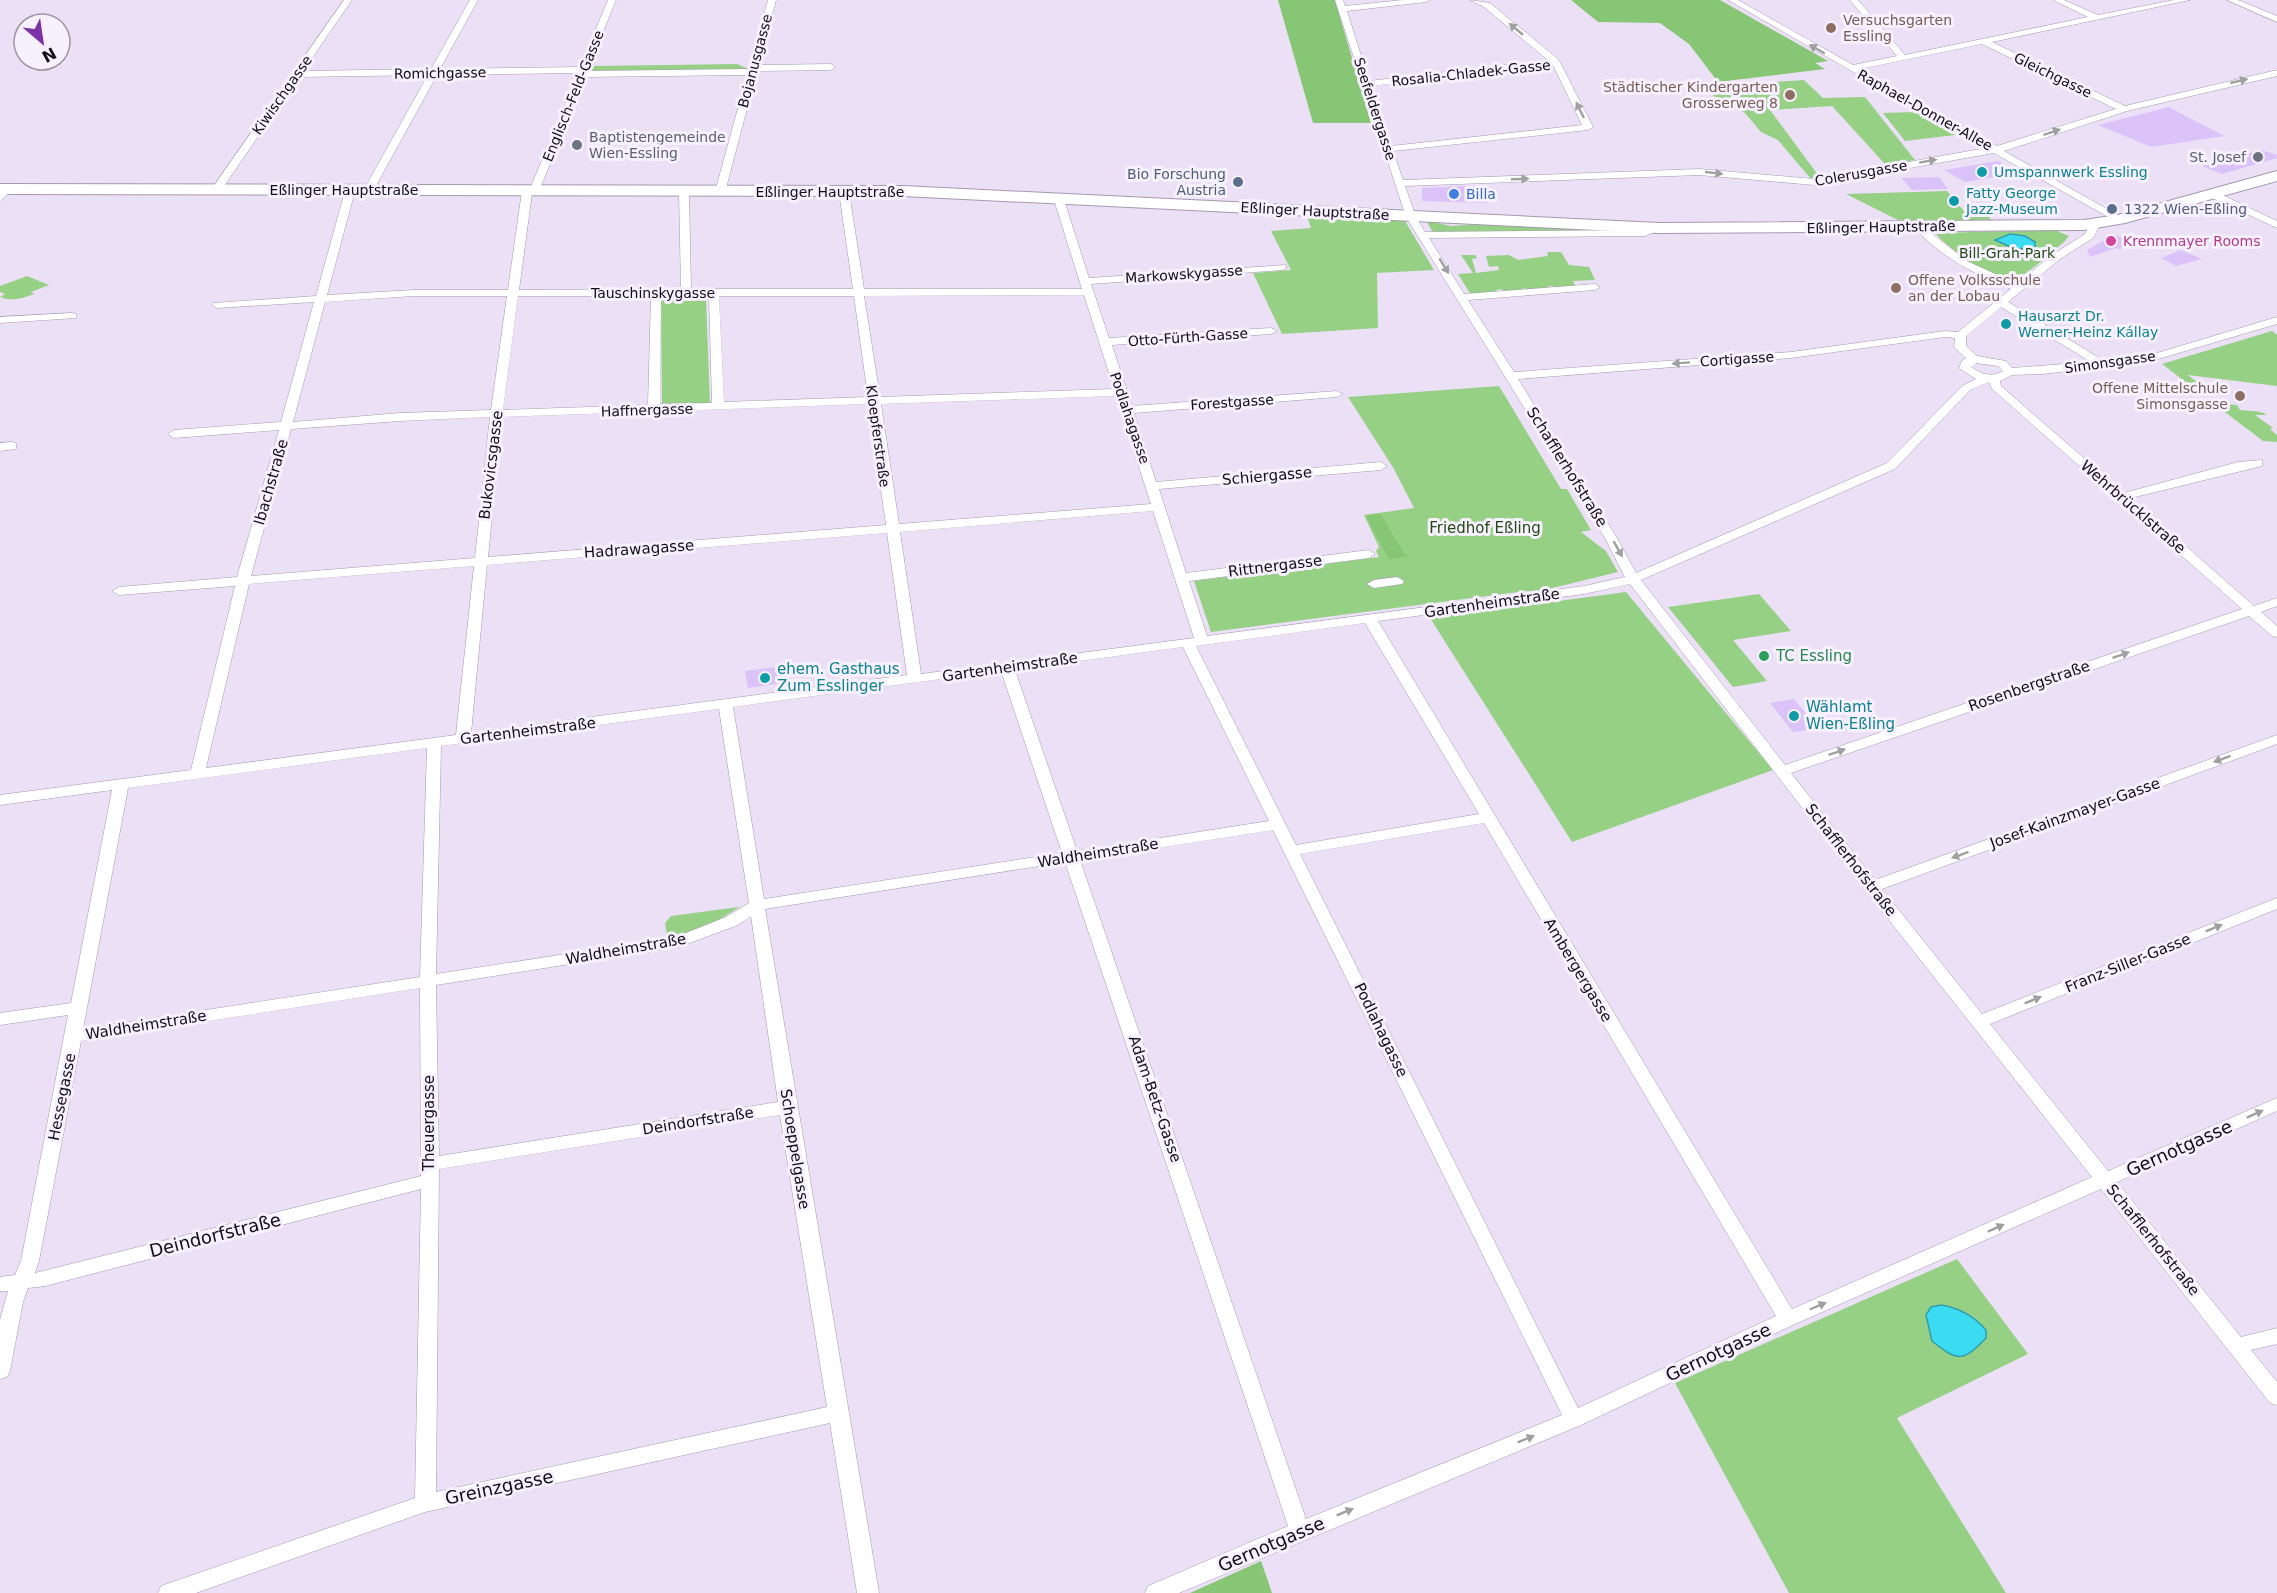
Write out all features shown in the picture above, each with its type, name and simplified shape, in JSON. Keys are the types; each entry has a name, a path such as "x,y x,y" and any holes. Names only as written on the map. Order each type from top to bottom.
{"main road":[{"name":"Eßlinger Hauptstraße","path":"3,192 216,190 844,192 1061,197 1412,217 1659,228 2050,225 2083,230 2277,176"}],"street":[{"name":"Kiwischgasse","path":"216,190 348,0"},
{"path":"368,191 474,0"},
{"name":"Englisch-Feld-Gasse","path":"531,191 612,0"},
{"name":"Bojanusgasse","path":"720,192 772,0"},
{"path":"1341,4 1426,0"},
{"path":"1474,0 1487,5 1556,62"},
{"name":"Raphael-Donner-Allee","path":"1732,0 2119,220"},
{"path":"1854,0 1903,58"},
{"path":"2057,0 2097,18"},
{"path":"1852,69 2186,0"},
{"path":"2231,0 2277,19"},
{"name":"Seefeldergasse","path":"1341,4 1398,183 1412,217"},
{"name":"Gleichgasse","path":"1983,41 2124,109"},
{"name":"Rosalia-Chladek-Gasse","path":"1366,84 1556,62 1588,127 1388,149"},
{"name":"Romichgasse","path":"298,74 831,67"},
{"name":"Colerusgasse","path":"1398,183 1699,172 1814,182 1996,150 2124,109 2277,73"},
{"name":"Ibachstraße","path":"197,774 243,581 350,191"},
{"name":"Bukovicsgasse","path":"463,739 496,416 513,291 531,191"},
{"path":"684,192 686,293"},
{"name":"Kloepferstraße","path":"844,192 891,529 915,680"},
{"path":"2212,194 2277,225"},
{"name":"Podlahagasse","path":"1061,197 1060,203 1120,392 1154,486 1180,578 1194,641 1277,825 1292,850 1574,1419"},
{"name":"Schafflerhofstraße","path":"1412,217 1620,552 1633,579 1872,887 2277,1397"},
{"path":"1919,227 1951,258 2019,288"},
{"name":"Eßlinger Hauptstraße","path":"1425,235 1646,233 1659,228"},
{"path":"2009,372 2002,363 1974,359 1960,347 1961,335 2002,303 2083,230"},
{"name":"Markowskygasse","path":"1088,286 1282,267"},
{"name":"Tauschinskygasse","path":"217,305 414,293 513,291 858,293 1088,286"},
{"path":"1462,297 1595,287"},
{"path":"654,410 656,293"},
{"path":"714,293 718,407"},
{"path":"2002,303 2102,364"},
{"path":"0,320 72,316"},
{"name":"Simonsgasse","path":"2009,372 2148,359 2277,320"},
{"name":"Otto-Fürth-Gasse","path":"1105,342 1271,331"},
{"name":"Cortigasse","path":"1512,376 1844,348 1945,334 1961,335"},
{"path":"1974,359 1966,363 1965,368 1975,375 1990,378"},
{"name":"Gartenheimstraße","path":"0,800 1007,668 1194,641 1550,596 1633,579 1891,466 1966,388 1990,378 2005,376 2009,372"},
{"name":"Gartenheimstraße","path":"1966,388 1966,384 1975,375"},
{"name":"Wehrbrücklstraße","path":"1990,378 1996,387 2277,633"},
{"name":"Haffnergasse","path":"174,434 400,417 496,416 1120,392"},
{"name":"Forestgasse","path":"1126,410 1337,394"},
{"path":"2122,497 2238,466 2258,463"},
{"name":"Schiergasse","path":"1154,486 1381,466"},
{"name":"Hadrawagasse","path":"119,591 1159,507"},
{"name":"Rittnergasse","path":"1180,578 1369,554"},
{"path":"1374,584 1397,581"},
{"name":"Rosenbergstraße","path":"1782,771 2277,602"},
{"name":"Ambergergasse","path":"1370,620 1486,818 1788,1319"},
{"name":"Adam-Betz-Gasse","path":"1007,668 1073,856 1300,1531"},
{"name":"Schoeppelgasse","path":"726,705 788,1107 868,1593"},
{"name":"Josef-Kainzmayer-Gasse","path":"1872,887 2277,740"},
{"name":"Theuergasse","path":"425,1503 430,1172 428,980 434,743"},
{"name":"Hessegasse","path":"0,1371 13,1302 30,1260 121,784"},
{"path":"1292,850 1486,818"},
{"name":"Waldheimstraße","path":"73,1036 679,942 732,921 756,904 1277,825"},
{"name":"Franz-Siller-Gasse","path":"1979,1022 2277,903"},
{"name":"Waldheimstraße","path":"0,1019 79,1008"},
{"name":"Gernotgasse","path":"1156,1593 1300,1531 1574,1419 1788,1319 2277,1104"},
{"name":"Deindorfstraße","path":"0,1284 45,1279 430,1172 788,1107"},
{"path":"2237,1346 2277,1336"},
{"name":"Greinzgasse","path":"169,1593 425,1503 837,1413"}],"green space":[{"path":"1278,0 1335,0 1371,123 1313,123"},
{"path":"1571,0 1720,0 1828,61 1815,63 1825,69 1718,82 1689,44 1660,23 1598,22"},
{"path":"737,64 748,69 586,71 594,66"},
{"path":"1804,80 1823,98 1865,97 1915,160 1811,179 1778,140 1761,132 1744,112 1731,108 1701,87","holes":["1832,106 1884,163 1818,175 1770,110"]},
{"path":"1916,112 1955,135 1905,141 1883,113"},
{"path":"1947,191 1969,217 1989,217 1992,222 1902,222 1846,194"},
{"path":"1307,216 1405,221 1434,270 1377,273 1378,328 1282,334 1253,273 1291,270 1271,231 1311,228"},
{"path":"1427,222 1451,226 1480,224 1645,231 1437,232 1432,231"},
{"name":"Bill-Grah-Park","path":"2055,230 2069,236 2029,271 2017,278 2007,279 1996,277 1972,265 1935,233"},
{"path":"1547,252 1561,252 1569,265 1589,267 1595,280 1573,281 1576,287 1555,289 1553,286 1548,286 1549,289 1523,288 1524,291 1504,292 1502,289 1496,290 1497,293 1471,295 1458,274 1473,273 1461,255 1475,255 1477,258 1472,259 1476,273 1499,270 1498,266 1489,267 1486,256 1509,255 1518,260 1548,256"},
{"path":"27,276 49,285 22,298 0,297 5,294 0,292 0,286"},
{"path":"661,298 706,298 710,404 662,406"},
{"path":"2272,331 2277,335 2277,386 2188,375 2207,390 2196,390 2162,364"},
{"name":"Friedhof Eßling","path":"1499,386 1561,489 1567,489 1591,530 1581,532 1606,551 1618,572 1536,592 1526,591 1211,632 1194,581 1379,557 1376,551 1379,547 1364,515 1414,508 1394,469 1348,397"},
{"path":"2213,403 2237,405 2240,410 2264,413 2267,415 2255,415 2273,428 2270,429 2277,435 2277,442 2263,441"},
{"path":"1381,514 1403,552 1409,556 1389,559 1366,516"},
{"path":"1626,592 1773,770 1572,842 1430,618"},
{"path":"1759,594 1791,631 1733,640 1767,681 1733,687 1668,607"},
{"path":"739,907 693,932 683,935 667,935 665,923 671,916"},
{"path":"1957,1259 2028,1354 1897,1418 2006,1593 1789,1593 1675,1383"},
{"path":"1261,1561 1272,1593 1190,1593"}],"water":[{"path":"2010,234 2025,236 2035,242 2035,248 2015,249 1995,240"},
{"path":"1941,1305 1954,1308 1971,1317 1986,1330 1986,1338 1972,1352 1954,1356 1932,1341 1926,1315 1931,1307"}],"building":[{"path":"2169,107 2224,136 2151,147 2098,125"},
{"path":"2261,150 2277,155 2277,158 2222,174 2202,166"},
{"name":"Umspannwerk Essling","path":"1998,161 2019,173 1965,182 1944,170"},
{"path":"1939,177 1948,189 1912,190 1901,178"},
{"name":"Billa","path":"1486,185 1488,203 1422,201 1422,188"},
{"path":"2115,235 2134,241 2120,249 2116,248 2090,257 2087,250"},
{"path":"2181,250 2202,259 2176,266 2161,258"},
{"name":"ehem. Gasthaus Zum Esslinger","path":"782,666 785,683 748,688 745,671"},
{"name":"Wählamt Wien-Eßling","path":"1794,699 1818,729 1793,732 1770,703"}],"waterway":[{"path":"2035,248 2044,251"}],"place":[{"name":"Versuchsgarten Essling","path":"1831,28"},
{"name":"Städtischer Kindergarten Grosserweg 8","path":"1790,95"},
{"name":"Baptistengemeinde Wien-Essling","path":"577,145"},
{"name":"St. Josef","path":"2258,157"},
{"name":"Umspannwerk Essling","path":"1982,172"},
{"name":"Bio Forschung Austria","path":"1238,182"},
{"name":"Billa","path":"1454,194"},
{"name":"Fatty George Jazz-Museum","path":"1954,201"},
{"name":"1322 Wien-Eßling","path":"2112,209"},
{"name":"Krennmayer Rooms","path":"2111,241"},
{"name":"Offene Volksschule an der Lobau","path":"1896,288"},
{"name":"Hausarzt Dr. Werner-Heinz Kállay","path":"2006,324"},
{"name":"Offene Mittelschule Simonsgasse","path":"2240,396"},
{"name":"TC Essling","path":"1764,656"},
{"name":"ehem. Gasthaus Zum Esslinger","path":"765,678"},
{"name":"Wählamt Wien-Eßling","path":"1794,716"}]}
